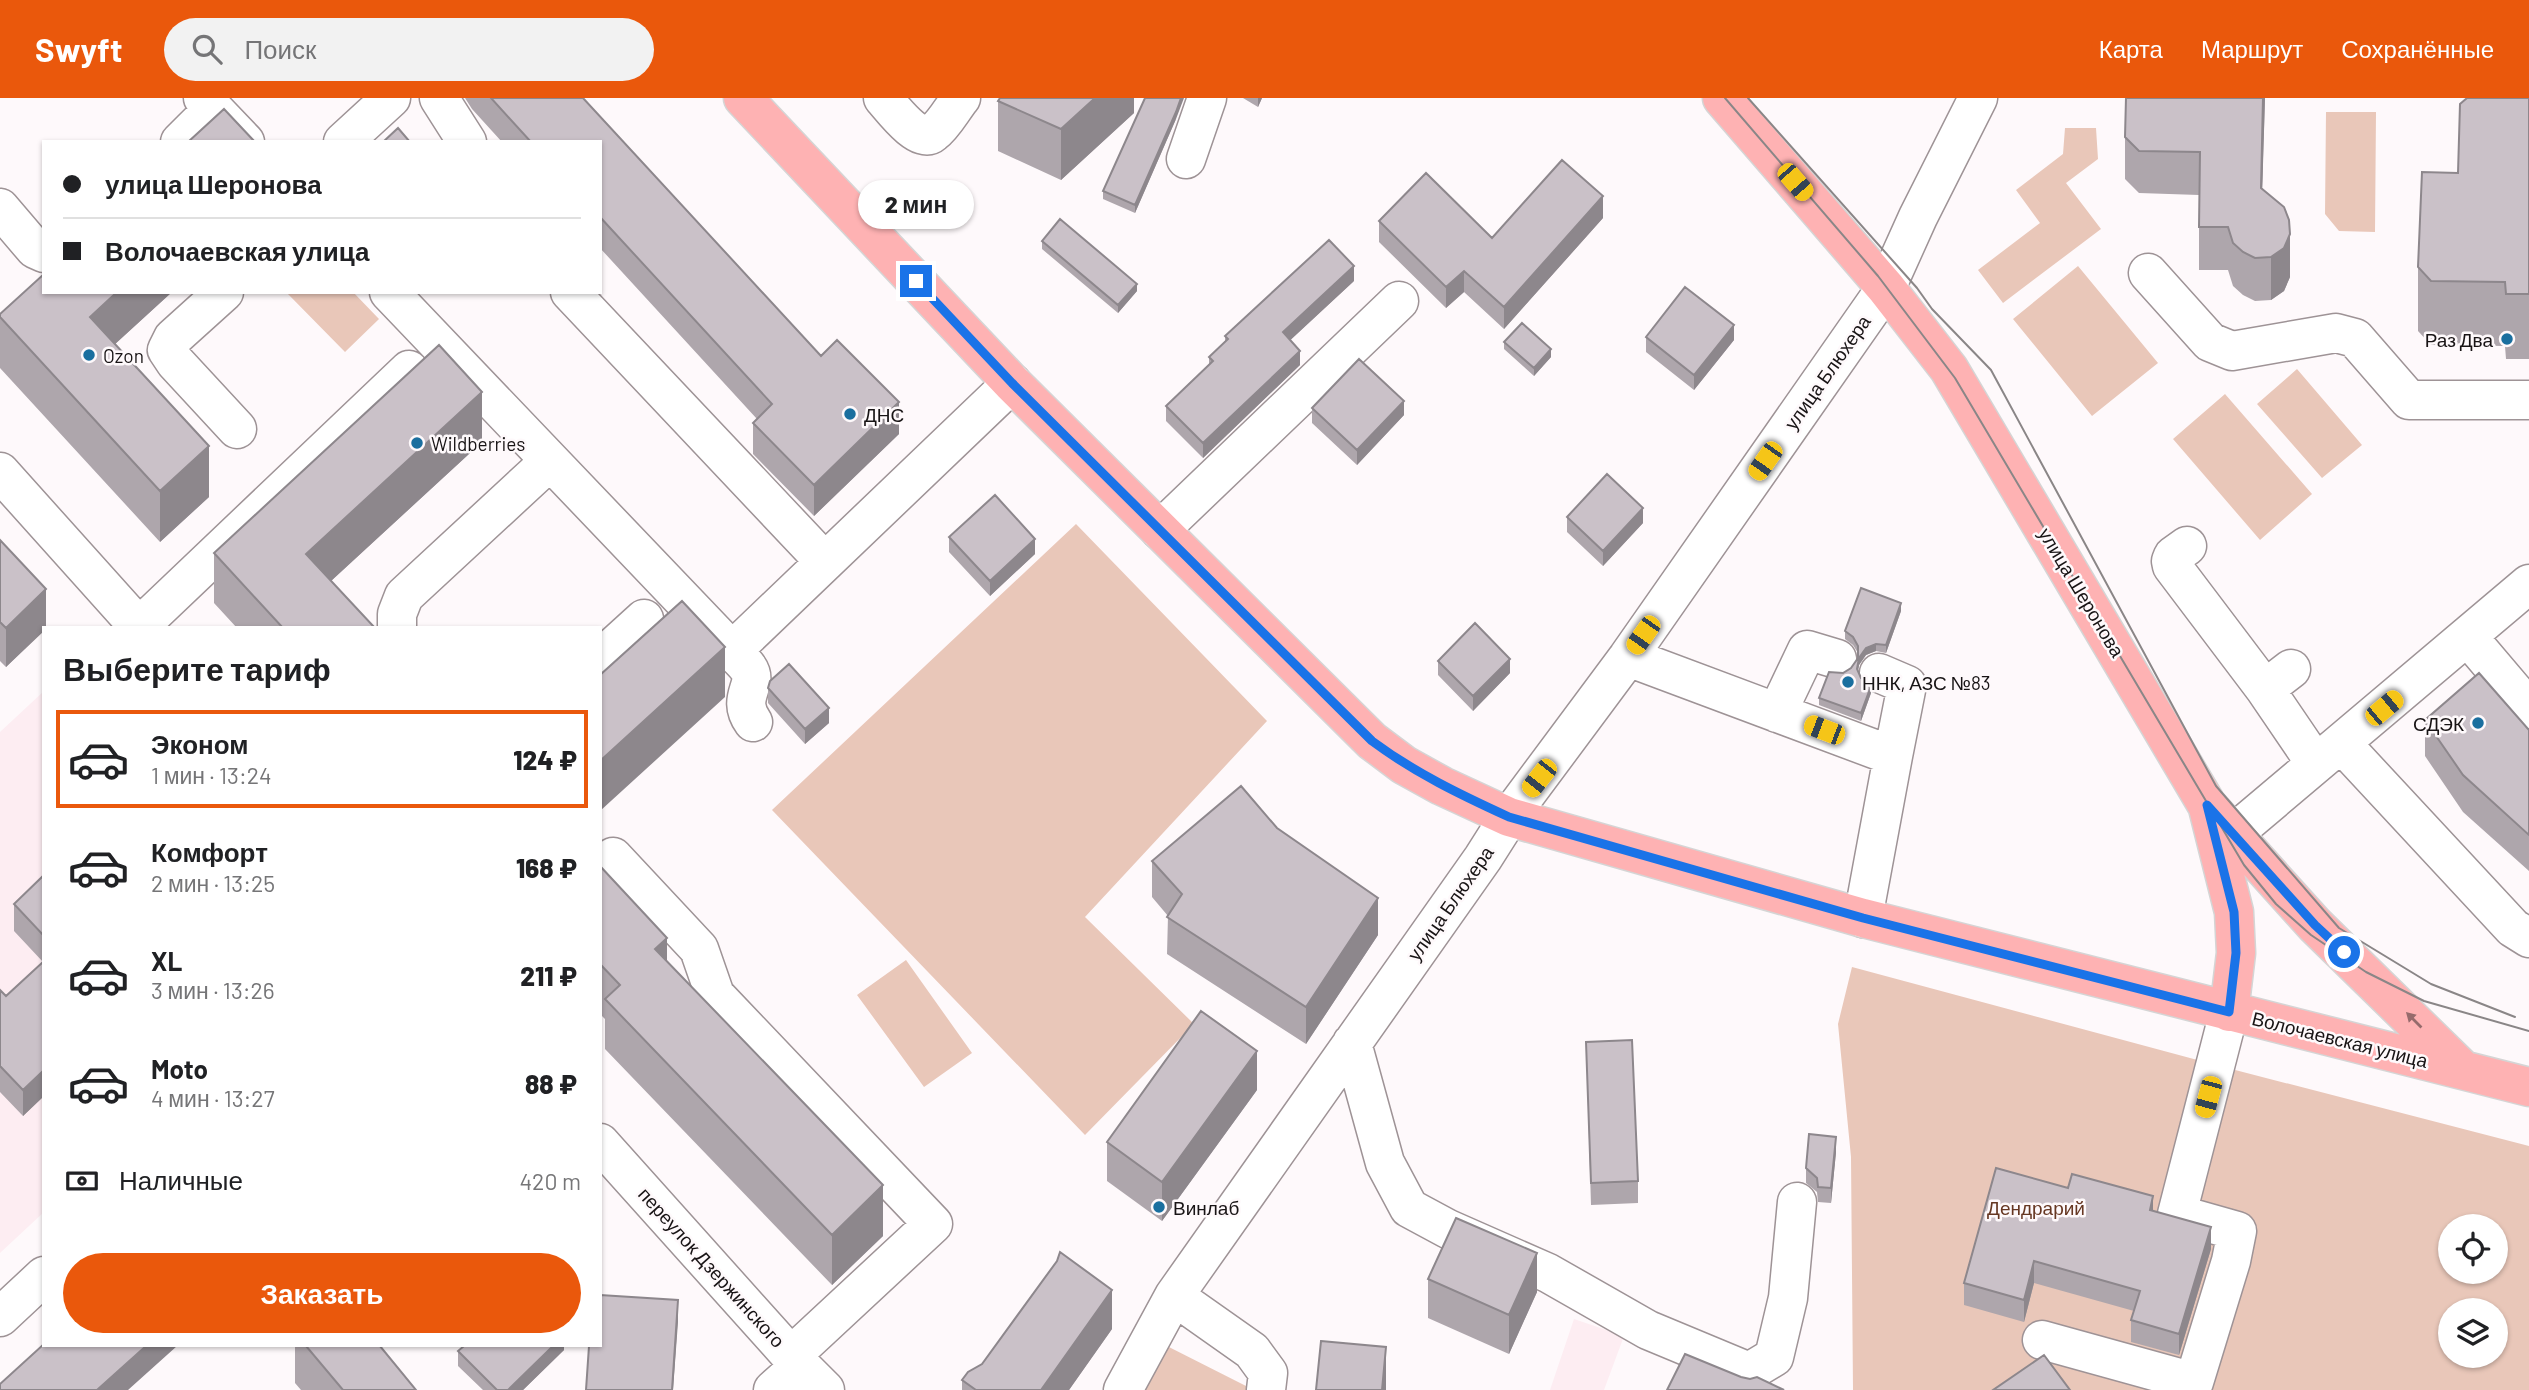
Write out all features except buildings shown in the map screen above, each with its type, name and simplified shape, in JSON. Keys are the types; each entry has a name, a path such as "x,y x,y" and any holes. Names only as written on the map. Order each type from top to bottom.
{"main road":[{"name":"Волочаевская улица","path":"743,98 1012,383 1372,741 1423,775 1509,817 1863,918 2529,1087"},
{"name":"улица Шеронова","path":"1721,98 1886,288 1957,381 2207,805 2315,925 2462,1069"},
{"path":"2207,805 2234,912 2236,953 2229,1012"}],"street":[{"path":"345,140 391,98"},
{"path":"439,98 466,140"},
{"path":"883,98 916,134 925,137 932,134 961,98"},
{"path":"1186,159 1208,98"},
{"name":"улица Блюхера","path":"1123,1390 1174,1296 1483,858 1509,817 1628,657 1886,288 1918,217 1978,98"},
{"path":"181,140 208,103 243,140"},
{"path":"0,208 35,249 42,252"},
{"path":"2148,273 2210,342 2232,351 2336,333 2355,338 2409,400 2529,400"},
{"path":"222,294 173,338 167,351 237,429"},
{"path":"391,294 748,668 751,675 745,703 746,712 753,722"},
{"path":"572,294 825,562"},
{"path":"1160,530 1399,301"},
{"path":"141,626 409,370"},
{"path":"732,652 1012,383"},
{"path":"397,626 397,614 404,596 538,472 552,463"},
{"path":"0,472 137,626"},
{"path":"2187,546 2173,556 2172,566 2278,679 2329,753 2513,928 2529,938"},
{"path":"2233,834 2529,584"},
{"path":"602,657 644,619"},
{"path":"2468,637 2529,709"},
{"path":"1777,713 1807,650 1837,659"},
{"path":"1628,657 1893,756"},
{"path":"1863,918 1907,685 1878,673"},
{"path":"613,857 699,949 715,995 933,1224 797,1376"},
{"path":"2042,1340 2194,1382 2231,1261 2237,1231 2177,1214 2229,1012"},
{"path":"1352,1043 1385,1163 1409,1208 1448,1229 1548,1273 1648,1330 1749,1373 1774,1357 1788,1298 1797,1202"},
{"name":"переулок Дзержинского","path":"602,1145 797,1376"},
{"path":"0,1317 42,1278"},
{"path":"1174,1296 1252,1351 1268,1374 1266,1390"}],"shaded area":[{"path":"42,693 42,1214 0,1253 0,732"},
{"path":"1574,1319 1624,1336 1604,1390 1550,1390"}],"green space":[{"path":"2326,112 2376,112 2375,232 2339,231 2325,214"},
{"path":"2065,128 2096,128 2098,159 2066,183 2101,229 2003,303 1978,270 2040,223 2016,190 2063,154"},
{"path":"2078,266 2158,363 2092,416 2013,319"},
{"path":"288,294 355,294 379,319 345,352"},
{"path":"2297,369 2362,445 2322,478 2257,404"},
{"path":"2225,394 2312,494 2260,540 2173,439"},
{"path":"1076,524 1267,721 1085,917 1194,1024 1085,1135 772,810"},
{"path":"906,960 972,1053 924,1087 857,995"},
{"name":"Дендрарий","path":"1852,967 2529,1146 2529,1390 1853,1390 1851,1157 1838,1024"},
{"path":"1161,1343 1248,1387 1248,1390 1128,1390"}],"tram line":[{"path":"1725,98 1878,276 1955,378 2244,865 2276,904 2311,935 2366,972 2424,1001 2529,1031"},
{"path":"1748,98 1917,288 1932,309 1991,370 2216,786 2339,928 2431,984 2515,1017"}],"place":[{"name":"Раз Два","path":"2507,339"},
{"name":"Ozon","path":"89,355"},
{"name":"ДНС","path":"850,414"},
{"name":"Wildberries","path":"417,443"},
{"name":"ННК, АЗС №83","path":"1848,682"},
{"name":"СДЭК","path":"2478,723"},
{"name":"Винлаб","path":"1159,1207"}],"route":[{"path":"916,281 1012,383 1372,741 1404,765 1486,807 1509,817 1837,911 2229,1012 2236,953 2234,912 2207,805 2315,925 2344,952"}]}
